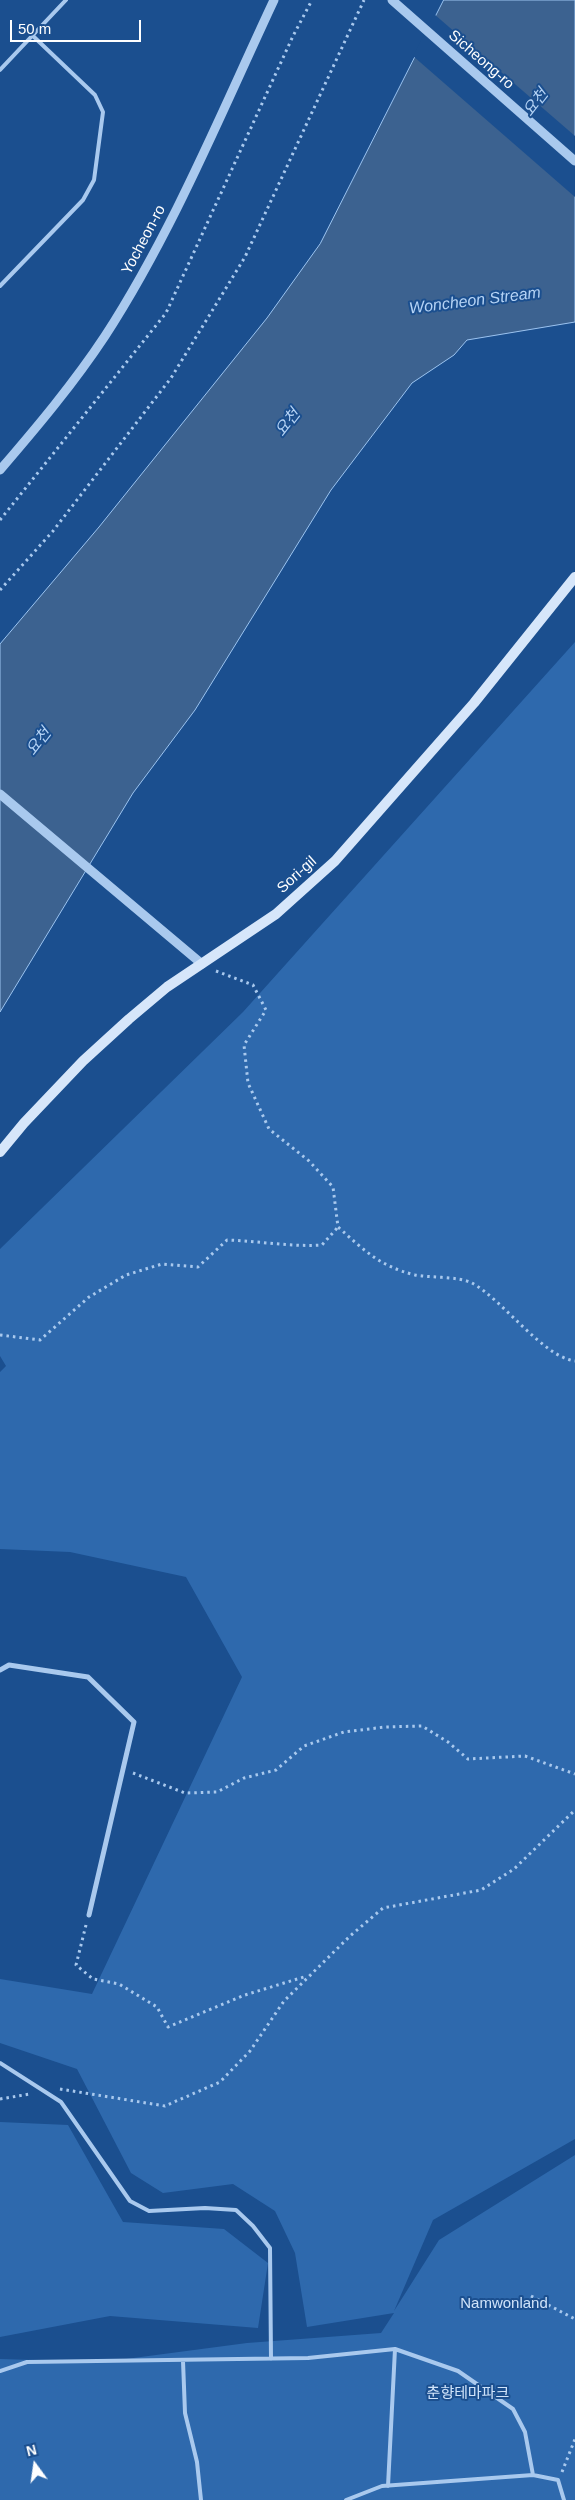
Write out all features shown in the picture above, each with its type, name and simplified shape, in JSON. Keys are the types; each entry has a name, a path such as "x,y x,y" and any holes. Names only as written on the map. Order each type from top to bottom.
{"main road":[{"name":"Sori-gil","path":"0,1152 24,1123 90,1055 167,987 276,914 335,861 474,703 575,577"}],"street":[{"path":"266,0 267,14"},
{"name":"Yocheon-ro","path":"0,470 50,412 105,336 143,271 185,191 274,0"},
{"name":"Sicheong-ro","path":"392,0 575,161"},
{"path":"0,794 202,964"},
{"path":"0,1670 9,1665 88,1677 134,1722 88,1915"}],"lane":[{"path":"0,70 66,0"},
{"path":"0,286 82,200 94,180 103,112 95,95 33,36"},
{"path":"0,2063 61,2102 130,2201 149,2211 205,2208 236,2210 253,2226 270,2248 272,2359"},
{"path":"388,2486 395,2349"},
{"path":"0,2371 27,2362 308,2358 395,2349 458,2371 513,2410 525,2432 533,2475"},
{"path":"183,2361 185,2413 198,2462 201,2500"},
{"path":"346,2500 388,2486 533,2475 558,2480 564,2500"}],"path":[{"path":"0,520 40,473 166,313 289,45 312,0"},
{"path":"0,590 53,531 171,378 245,257 364,0"},
{"path":"202,964 253,985 266,1010 244,1045 248,1083 269,1129 309,1161 333,1187 338,1227 375,1260 415,1274 471,1282 500,1304 535,1337 566,1360 575,1361"},
{"path":"0,1335 40,1340 89,1297 126,1275 162,1264 198,1267 228,1240 262,1241 294,1247 322,1245 338,1227"},
{"path":"123,1769 185,1793 217,1792 244,1778 276,1770 304,1746 344,1732 386,1727 422,1726 448,1742 468,1759 525,1756 575,1774"},
{"path":"0,2099 55,2088 165,2106 220,2082 250,2051 284,2001 383,1908 481,1890 514,1869 575,1810"},
{"path":"88,1915 76,1965 93,1979 119,1984 157,2007 168,2027 244,1995 310,1975"},
{"path":"531,2296 575,2319"},
{"path":"558,2480 575,2439"}],"green space":[{"path":"575,642 575,2139 433,2220 394,2311 439,2240 575,2155 575,2500 0,2500 0,2359 103,2362 247,2343 381,2333 394,2313 307,2327 295,2253 275,2211 233,2184 163,2193 131,2173 77,2069 0,2043 0,1979 92,1994 242,1677 186,1577 70,1552 0,1549 0,1372 6,1366 0,1356 0,1249 243,1012"},
{"path":"0,2122 68,2125 123,2222 224,2229 268,2263 258,2328 110,2316 0,2337"}],"water":[{"path":"444,0 575,0 575,322 467,340 454,355 412,383 331,490 195,710 133,793 0,1012 0,644 99,527 267,318 320,244"}],"pier":[{"path":"434,14 575,136 575,197 413,56"}],"water label":[{"name":"요천","path":"536,103"},
{"name":"Woncheon Stream","path":"475,301"},
{"name":"요천","path":"288,423"},
{"name":"요천","path":"39,742"}],"park label":[{"name":"Namwonland","path":"504,2304"},
{"name":"춘향테마파크","path":"468,2394"}]}
